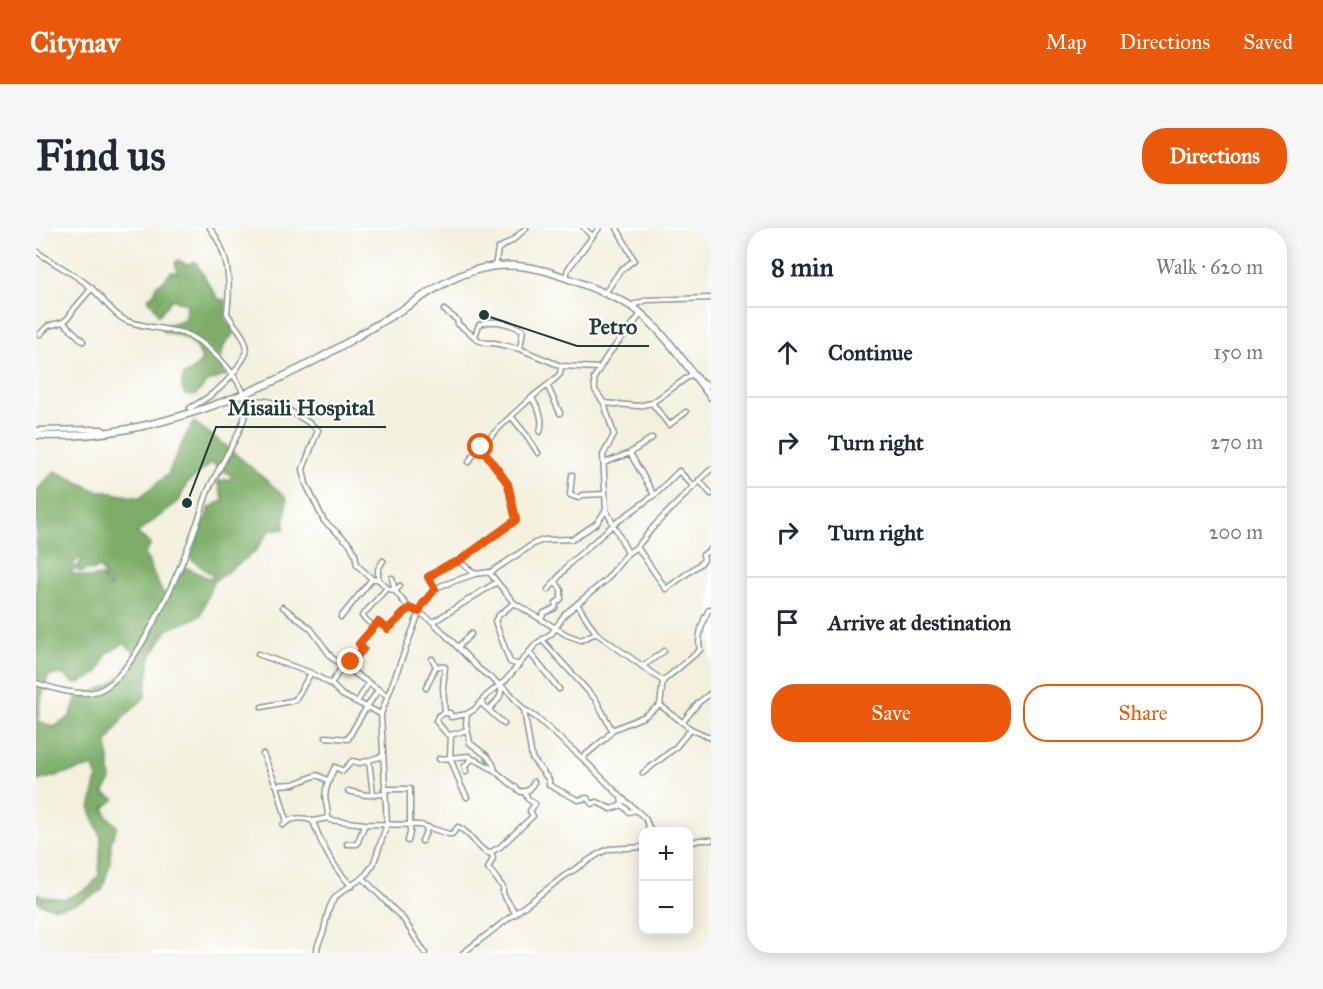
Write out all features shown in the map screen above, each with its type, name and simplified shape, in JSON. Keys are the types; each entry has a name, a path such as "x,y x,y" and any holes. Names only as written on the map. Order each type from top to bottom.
{"main road":[{"path":"36,435 107,434 245,397 331,352 456,277 470,271 495,266 527,266 566,277 630,306 660,333 711,397"}],"street":[{"path":"190,408 208,398 233,376 247,353 246,344 227,313 229,299 226,256 210,228"},
{"path":"495,266 498,249 513,240 526,228"},
{"path":"584,228 592,236"},
{"path":"566,277 568,269 598,228"},
{"path":"604,294 620,271 634,260 617,228"},
{"path":"36,251 92,288 124,320 185,334 196,340 226,365 245,397 252,402 266,401 307,420 318,430 303,469 306,484 324,520 350,544 357,565 372,579 378,579"},
{"path":"40,334 50,325 63,322 92,288"},
{"path":"630,306 647,300 711,298"},
{"path":"444,310 457,320 458,324 487,343 520,349 561,366 599,368"},
{"path":"628,553 606,510 603,455 614,435 604,403 595,390 594,378 599,368 641,314"},
{"path":"63,322 83,341"},
{"path":"475,336 479,325 484,322 512,325 523,330 520,349"},
{"path":"469,462 511,416 548,387 560,374 561,366"},
{"path":"604,403 638,406 652,403 692,374"},
{"path":"697,380 711,386"},
{"path":"548,387 560,413"},
{"path":"36,683 75,693 99,690 122,673 137,652 166,598 196,527 208,491 242,426 245,416 245,397"},
{"path":"532,398 540,411 543,423 540,432"},
{"path":"652,403 669,425 686,412"},
{"path":"511,416 538,453"},
{"path":"36,430 102,429 107,434"},
{"path":"604,463 630,453 652,438"},
{"path":"435,589 428,577 459,561 516,520 508,484 481,447"},
{"path":"630,453 654,495"},
{"path":"541,619 544,613 557,615 577,604 606,580 628,553 637,547 655,525 711,469"},
{"path":"548,590 570,563 613,525 654,495 679,471 694,487"},
{"path":"572,475 570,495 578,498 582,495 604,494"},
{"path":"699,480 711,494"},
{"path":"317,953 317,945 324,932 324,922 329,906 334,898 363,878 373,865 387,824 381,714 422,605 435,589 475,574 489,572 535,543 544,540 573,539 597,523 606,510"},
{"path":"637,547 666,589 700,564 704,560 703,555 711,549"},
{"path":"383,561 378,569 378,579 387,588 395,591"},
{"path":"459,561 475,574"},
{"path":"489,572 514,603 567,635 580,640 596,633"},
{"path":"392,578 395,591 409,608 434,622 478,668 501,685 524,710 551,729 645,818 649,827"},
{"path":"341,617 372,579"},
{"path":"434,622 497,582"},
{"path":"467,730 447,734 436,721 438,716 445,713 450,713 454,718 467,714 481,704 486,696 501,685 529,652 552,633 557,615 556,603 561,599 561,591 556,582"},
{"path":"395,591 400,586"},
{"path":"374,627 362,616 387,588"},
{"path":"514,603 495,621 510,662 519,665"},
{"path":"577,604 596,633 663,681"},
{"path":"283,607 311,629 332,658 388,696"},
{"path":"348,668 363,649 359,644 378,622 388,629 409,608"},
{"path":"582,758 612,730 645,716 660,705 663,681 699,653 700,632 708,611 711,609"},
{"path":"459,646 471,634"},
{"path":"542,640 596,700 612,730"},
{"path":"643,666 664,651"},
{"path":"529,652 559,689"},
{"path":"258,654 311,673 331,684 342,695 381,714"},
{"path":"432,659 436,666"},
{"path":"331,684 343,665"},
{"path":"426,688 436,666"},
{"path":"436,666 445,667 443,688 445,713"},
{"path":"262,707 295,700 311,673"},
{"path":"357,702 369,683"},
{"path":"489,710 500,699 501,685"},
{"path":"326,737 348,739 378,690"},
{"path":"683,722 698,702 711,693"},
{"path":"481,704 504,724"},
{"path":"660,705 691,729 711,738"},
{"path":"524,710 532,758 549,780 549,785 578,800 587,798 592,804 597,802 611,809 622,805"},
{"path":"467,714 470,743 487,756 495,771"},
{"path":"644,773 675,748 691,729"},
{"path":"451,735 450,757 467,797"},
{"path":"263,754 276,785 285,823 306,818 313,820 328,818 365,824 428,827 452,834 458,827 468,832 483,851 488,853 500,846 533,816 530,811 535,804 526,797 525,793 513,788 495,771 486,768 481,761 469,756 439,759"},
{"path":"328,818 328,807 325,802 326,791 335,767 343,771 352,761 360,763 383,756"},
{"path":"466,772 465,766 472,759"},
{"path":"369,761 373,794"},
{"path":"276,785 294,784 317,775 329,781"},
{"path":"525,793 534,782"},
{"path":"348,791 366,795 410,789 408,841"},
{"path":"621,797 622,805 629,812 636,810"},
{"path":"313,820 321,843 333,863 352,886"},
{"path":"347,844 357,844 365,824"},
{"path":"422,841 428,827"},
{"path":"693,842 711,840"},
{"path":"463,953 548,888 600,853 609,849 639,847"},
{"path":"491,852 493,858 488,869 496,875 503,887 503,894 516,914"},
{"path":"363,878 404,920 425,953"}],"green space":[{"path":"178,260 187,265 195,261 218,299 226,300 226,319 235,332 224,345 220,364 227,375 207,382 195,396 185,395 182,388 183,376 192,371 202,360 199,353 188,339 164,332 161,327 185,319 187,304 172,299 159,315 148,298 155,292 156,285 163,282 171,272 178,272 175,263"},
{"path":"194,422 225,445 287,498 284,529 270,530 254,553 213,582 200,616 167,630 150,658 145,697 122,719 107,743 111,780 103,793 115,799 104,808 107,816 117,826 111,842 110,863 102,890 70,906 45,905 36,901 36,893 45,897 66,899 90,887 99,875 101,838 90,809 97,779 94,766 36,781 36,491 55,471 95,490 140,498 168,474","holes":["212,463 231,475 231,479 217,481 224,500 209,508 190,558 213,576 210,579 185,567 169,596 162,592 145,554 151,544 137,533 179,501 187,483","80,558 82,560 76,569 78,571 100,568 111,587 109,588 102,576 90,578 71,573 75,567 73,564","124,643 137,655 112,683 77,696 70,717 54,727 38,721 40,702 48,676 62,674 75,684 82,682 99,671 106,654"]}],"place":[{"name":"Petro","path":"484,315"},
{"name":"Misaili Hospital","path":"187,503"}],"route":[{"path":"351,662 363,649 359,644 378,622 388,629 409,608 419,612 435,589 428,577 459,561 516,520 508,484 481,447"}]}
